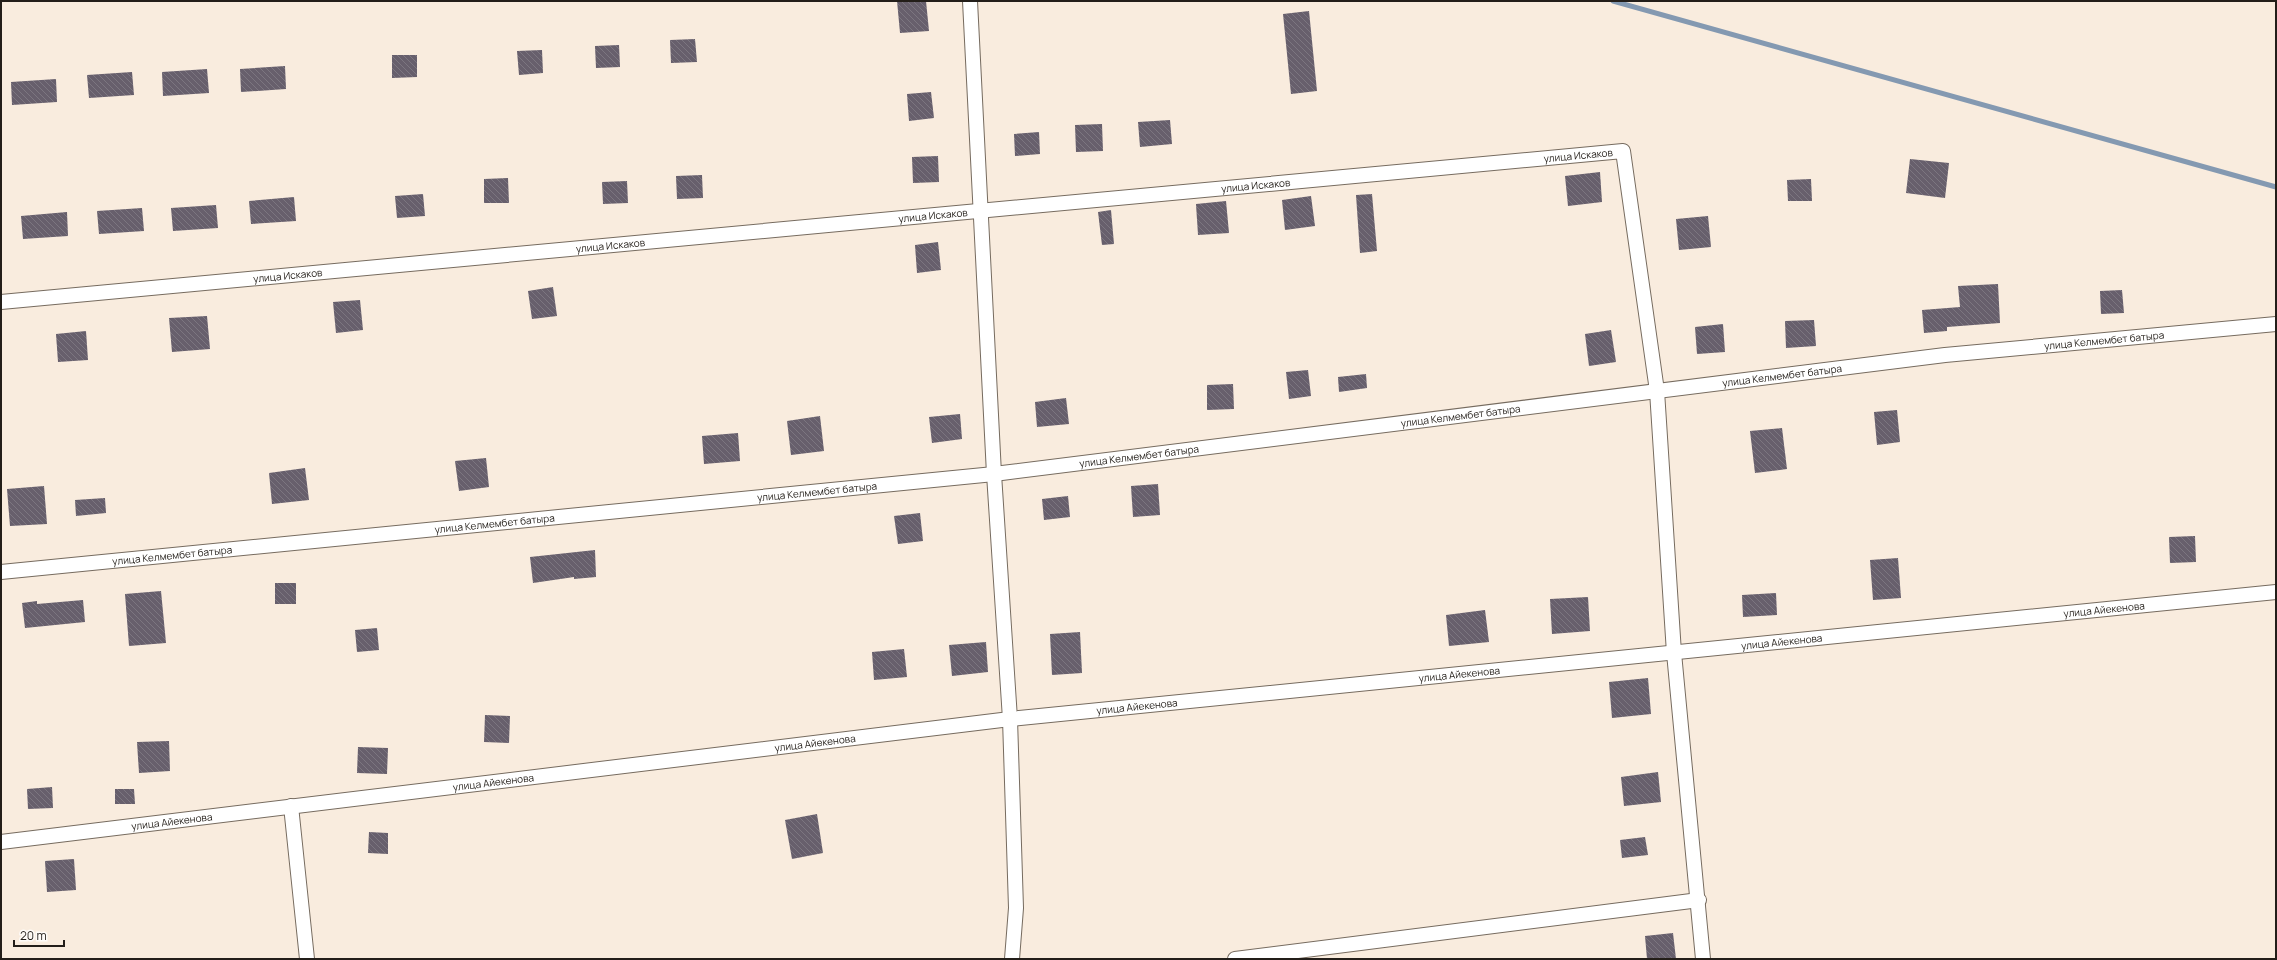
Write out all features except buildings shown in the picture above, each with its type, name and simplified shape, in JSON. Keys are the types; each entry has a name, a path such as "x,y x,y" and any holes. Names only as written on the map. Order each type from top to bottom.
{"street":[{"path":"970,1 994,474 1010,719 1016,908 1012,959"},
{"name":"улица Искаков","path":"1,302 980,209 1623,151 1657,391"},
{"name":"улица Келмембет батыра","path":"1,572 994,474 1945,355 2276,324"},
{"path":"1657,391 1674,653 1704,959"},
{"name":"улица Айекенова","path":"1,842 1010,719 2276,592"},
{"path":"292,806 307,959"},
{"path":"1235,959 1699,900"}],"waterway":[{"path":"1613,1 2276,187"}]}
